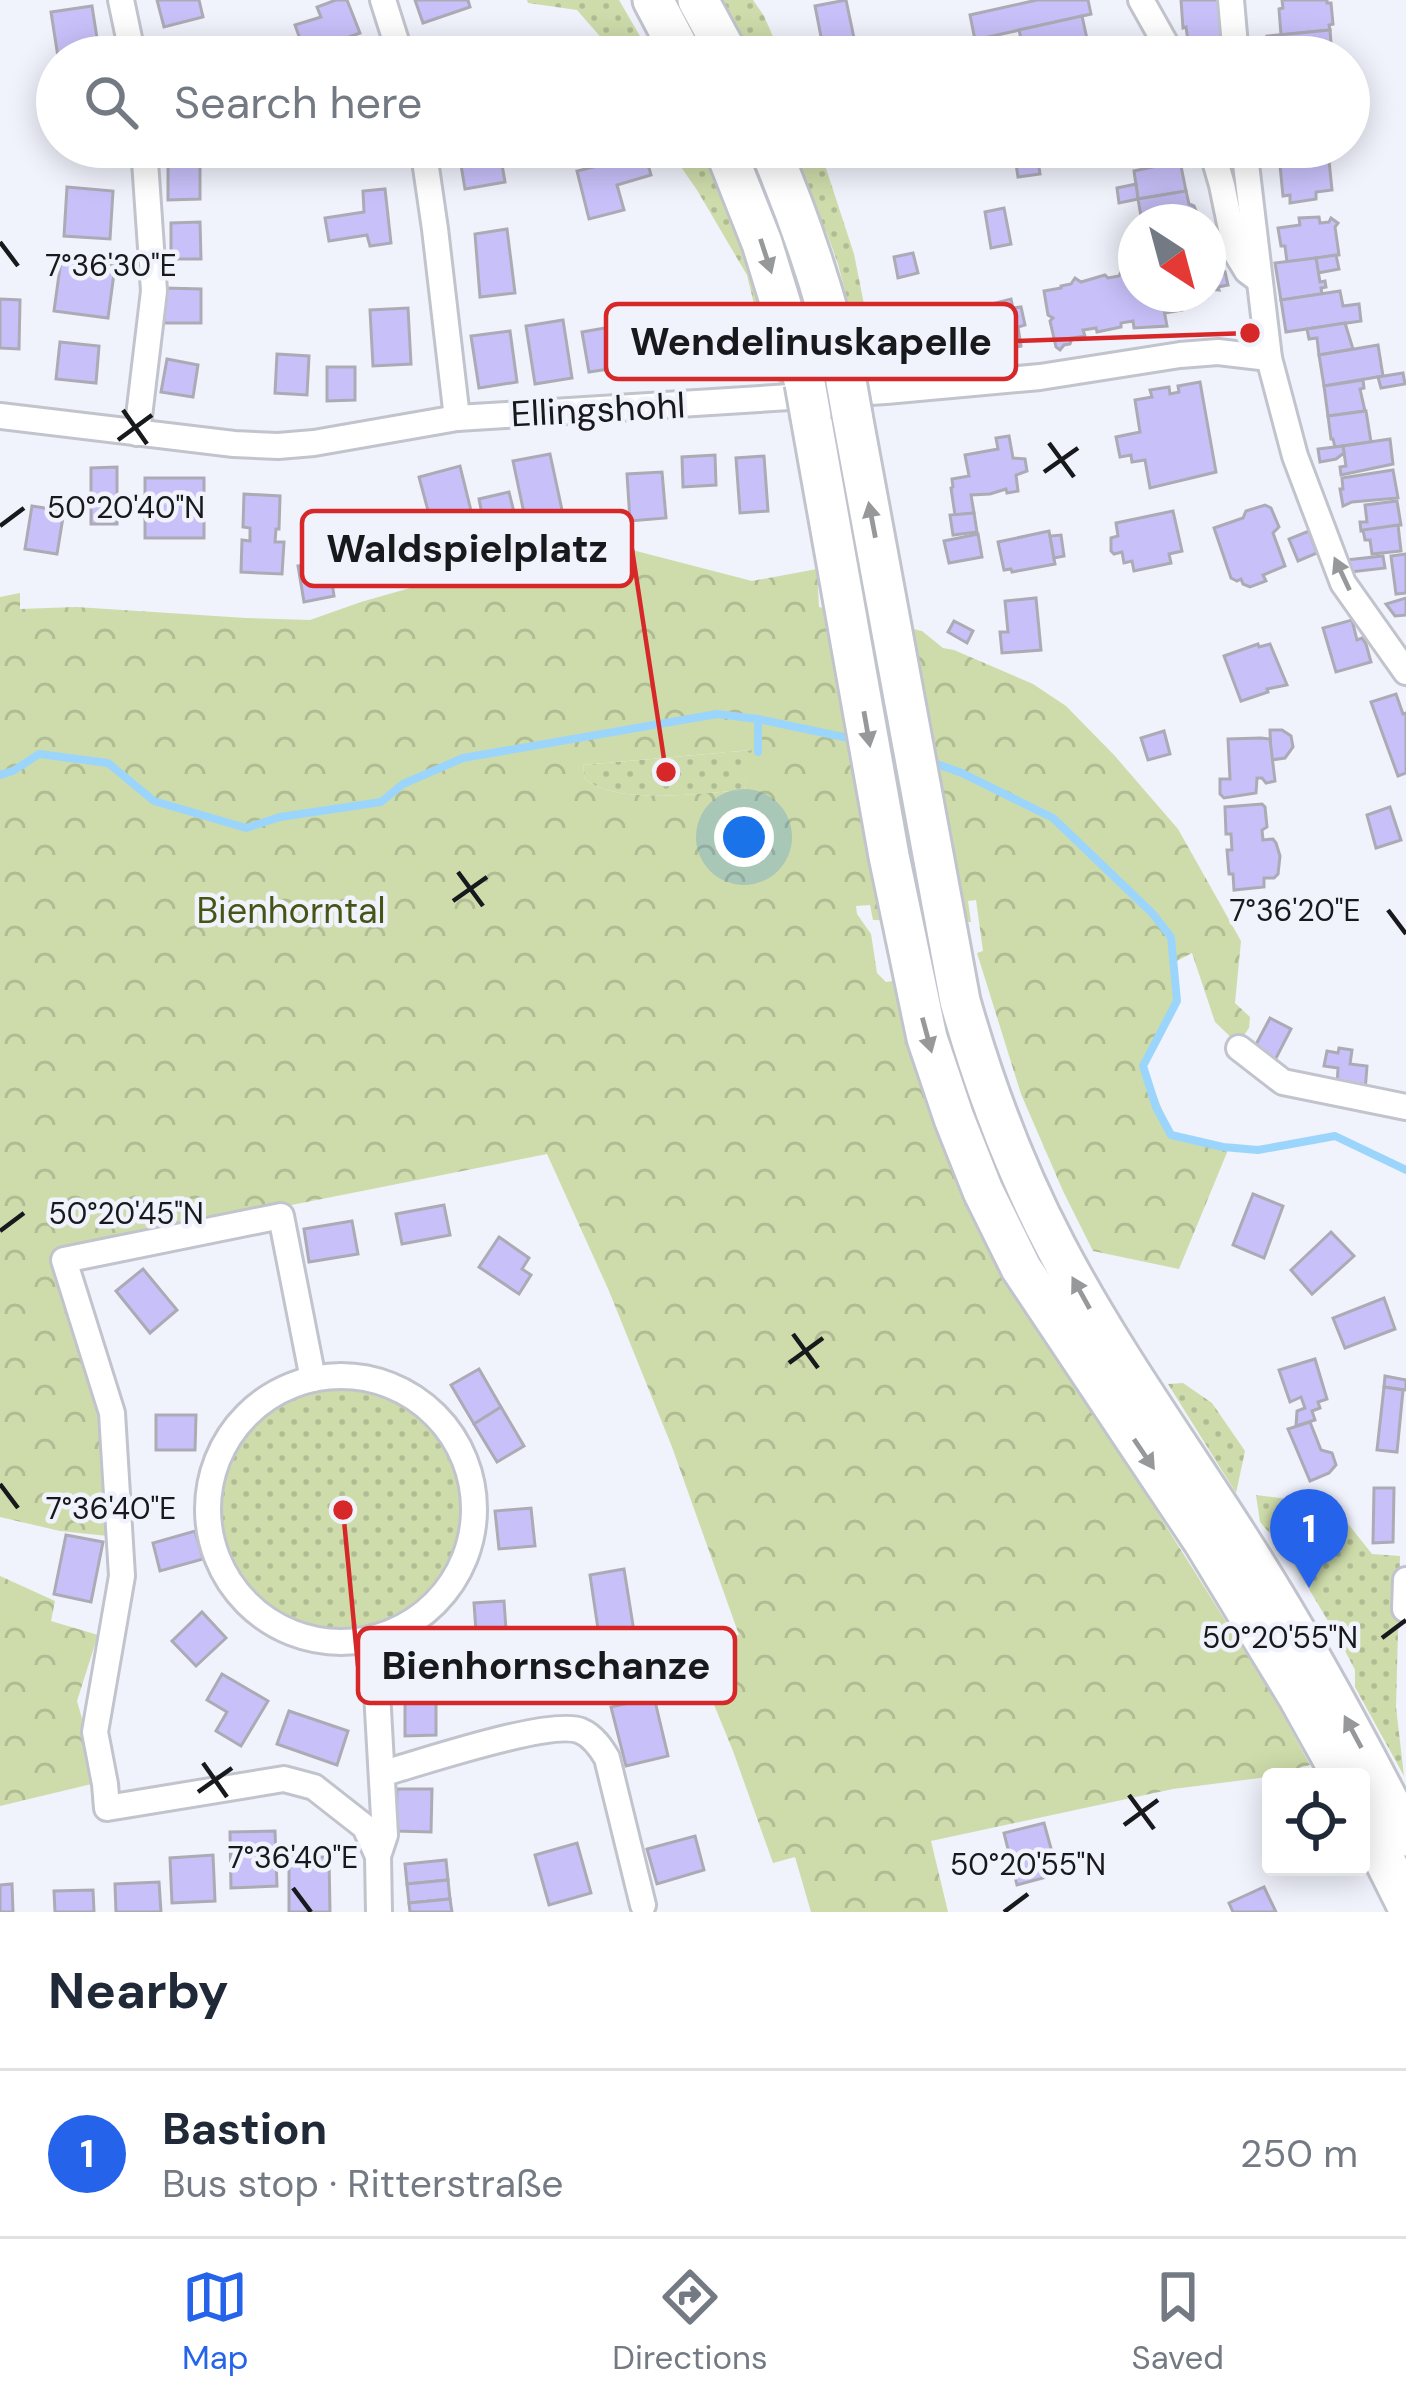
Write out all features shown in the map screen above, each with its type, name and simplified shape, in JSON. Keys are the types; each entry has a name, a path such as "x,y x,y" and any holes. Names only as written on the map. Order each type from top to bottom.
{"highway":[{"path":"653,0 671,36"},
{"path":"698,0 718,36"},
{"path":"733,168 763,243 808,400 903,921 927,1038 953,1118 1021,1268 1204,1542 1338,1768"},
{"path":"778,168 820,280 849,398 960,1001 999,1120 1055,1246 1141,1366 1330,1689 1406,1836"},
{"path":"1243,1546 1248,1505"},
{"path":"1370,1831 1406,1903"}],"street":[{"path":"121,0 129,36"},
{"path":"383,0 394,36"},
{"path":"1141,0 1161,36"},
{"path":"1232,0 1235,36"},
{"path":"137,433 154,291 145,168"},
{"path":"426,168 458,418"},
{"path":"1217,168 1236,253 1259,280"},
{"path":"1246,168 1269,358 1295,456 1343,583 1406,672"},
{"name":"Ellingshohl","path":"0,416 278,446 458,418 886,391 1040,377 1218,352 1269,358"},
{"path":"1239,1048 1282,1082 1406,1107"},
{"path":"314,1379 281,1216 64,1260 112,1413 122,1576 94,1732 106,1808 284,1779 314,1787 365,1827 378,1856"},
{"path":"362,1378 414,1398 449,1431 470,1474 472,1531 456,1576 424,1612 374,1638 320,1640 276,1625 235,1589 212,1540 209,1493 227,1442 264,1401 314,1379 362,1378"},
{"path":"1405,1609 1406,1580"},
{"path":"374,1638 384,1773 379,1912"},
{"path":"384,1773 548,1729 580,1729 608,1758 643,1905"}],"green space":[{"path":"619,0 640,36 600,36 577,10 528,3"},
{"path":"716,0 753,0 773,36 734,36"},
{"path":"682,168 709,168 756,271 789,381 781,384 771,375 747,275"},
{"path":"794,168 826,168 854,254 878,374 867,375 838,264 826,231 817,232"},
{"name":"Bienhorntal","path":"586,538 752,581 817,569 819,607 922,631 943,648 1033,684 1066,706 1114,755 1178,829 1241,941 1235,1003 1250,1017 1238,1044 1215,1022 1192,953 1175,962 1179,1000 1145,1067 1171,1132 1224,1144 1228,1150 1179,1269 1093,1251 1021,1094 977,953 983,951 976,900 968,901 971,922 873,920 870,905 856,906 857,914 871,934 877,973 886,982 899,980 1059,1356 1274,1698 1310,1765 1262,1768 1260,1778 1173,1789 931,1841 948,1912 811,1912 795,1857 773,1863 690,1646 739,1635 672,1447 547,1154 57,1252 101,1414 108,1536 0,1517 0,597 20,593 20,609 76,607 310,620","holes":["752,750 744,790 662,796 600,787 585,779 583,765"]},
{"path":"753,750 744,790 662,796 619,793 585,779 583,765"},
{"path":"1183,1383 1212,1403 1245,1451 1236,1493 1168,1384"},
{"path":"343,1386 390,1396 430,1422 456,1462 466,1509 456,1556 430,1596 390,1622 343,1632 296,1622 256,1596 230,1556 220,1509 230,1462 256,1422 296,1396"},
{"path":"1256,1495 1333,1505 1372,1554 1400,1556 1396,1707 1404,1776 1355,1687 1355,1670 1340,1641 1288,1554 1260,1522"},
{"path":"0,1576 55,1601 51,1621 98,1635 77,1701 100,1782 0,1806"}],"building":[{"path":"157,0 199,0 203,17 164,27"},
{"path":"347,0 360,33 299,36 295,25 321,17 317,7"},
{"path":"415,0 468,0 470,7 423,23"},
{"path":"846,0 854,36 821,36 815,6"},
{"path":"1037,0 1088,0 1091,14 993,36 974,36 970,15"},
{"path":"1181,0 1223,0 1227,36 1187,36"},
{"path":"1282,0 1327,0 1331,3 1330,30 1281,35"},
{"path":"92,6 97,36 55,36 51,12"},
{"path":"1082,16 1086,36 1020,36 1019,30"},
{"path":"1330,30 1330,36 1267,36"},
{"path":"168,168 200,168 200,199 168,200"},
{"path":"462,168 503,168 505,182 465,189"},
{"path":"649,168 651,175 617,185 624,210 589,219 577,171"},
{"path":"1017,168 1039,168 1040,174 1018,177"},
{"path":"1181,168 1186,191 1138,199 1134,171"},
{"path":"1280,168 1330,168 1332,190 1316,192 1316,199 1290,203 1290,195 1283,196"},
{"path":"1136,184 1138,199 1119,203 1117,188"},
{"path":"67,187 113,191 110,239 64,236"},
{"path":"385,189 391,243 370,246 367,235 329,241 325,218 364,212 363,191"},
{"path":"1186,191 1189,204 1139,204 1138,199"},
{"path":"1004,208 1011,244 991,248 985,212"},
{"path":"1319,217 1320,223 1331,218 1338,223 1339,255 1287,262 1278,228 1300,225 1299,218"},
{"path":"200,222 201,259 171,259 171,223"},
{"path":"507,229 515,293 480,297 475,234"},
{"path":"913,253 918,273 898,278 894,257"},
{"path":"1336,255 1339,269 1318,273 1316,258"},
{"path":"1316,258 1320,282 1325,281 1326,287 1321,288 1322,294 1281,300 1275,263"},
{"path":"61,260 115,266 108,318 54,311"},
{"path":"1118,276 1118,312 1164,312 1167,326 1134,328 1133,321 1097,332 1096,328 1083,330 1085,336 1072,338 1060,350 1044,291 1071,284 1075,278 1081,282"},
{"path":"164,288 201,289 201,323 164,323"},
{"path":"1340,291 1343,306 1359,304 1361,321 1286,332 1281,300"},
{"path":"0,299 20,300 19,349 0,348"},
{"path":"1011,299 1013,308 1021,307 1025,325 1018,327 1021,346 985,354 976,308"},
{"path":"408,308 411,364 373,366 370,310"},
{"path":"563,320 572,378 535,384 526,326"},
{"path":"1345,323 1353,349 1319,355 1317,338 1309,339 1307,329"},
{"path":"628,324 635,365 589,372 582,332"},
{"path":"510,331 517,382 479,388 471,336"},
{"path":"60,342 99,346 96,383 56,379"},
{"path":"1378,345 1383,376 1324,386 1319,355"},
{"path":"277,354 309,356 307,395 275,393"},
{"path":"167,359 198,365 193,397 161,392"},
{"path":"327,367 355,367 355,400 327,401"},
{"path":"1403,373 1405,384 1381,388 1378,377"},
{"path":"1363,380 1365,411 1328,416 1324,386"},
{"path":"1200,382 1216,472 1150,488 1145,460 1120,457 1116,437 1140,432 1135,400 1152,397 1150,390 1169,387 1170,394 1179,392 1178,386"},
{"path":"1366,411 1371,442 1335,447 1328,416"},
{"path":"1009,436 1013,458 1025,459 1027,471 1016,475 1018,491 971,495 974,513 955,515 952,479 969,476 965,455 998,449 996,438"},
{"path":"1390,439 1393,464 1341,475 1340,467 1346,466 1343,446"},
{"path":"1343,446 1344,453 1336,459 1320,462 1318,449"},
{"path":"550,454 562,510 525,518 513,461"},
{"path":"715,455 716,485 683,487 682,457"},
{"path":"764,456 768,511 740,513 736,458"},
{"path":"460,466 476,531 437,544 419,477"},
{"path":"117,467 117,524 91,524 91,468"},
{"path":"1393,470 1398,498 1343,506 1342,478"},
{"path":"662,472 666,518 630,521 627,474"},
{"path":"145,478 204,478 204,538 145,538"},
{"path":"509,492 516,520 485,529 479,499"},
{"path":"244,494 280,496 275,542 284,542 282,574 241,572 242,540 250,541 250,528 243,527"},
{"path":"1397,501 1401,525 1361,531 1360,522 1367,522 1365,505"},
{"path":"1265,505 1279,527 1273,533 1285,566 1263,575 1266,581 1250,587 1231,578 1214,528"},
{"path":"32,506 64,511 57,554 25,549"},
{"path":"1173,511 1182,551 1169,554 1171,563 1134,571 1132,561 1124,563 1122,552 1111,551 1111,538 1118,536 1116,523"},
{"path":"974,513 977,532 953,535 950,515"},
{"path":"1398,525 1401,551 1372,554 1363,530"},
{"path":"1049,531 1055,564 1004,570 998,542"},
{"path":"1309,531 1317,553 1298,561 1289,539"},
{"path":"978,534 982,557 949,563 944,541"},
{"path":"1061,535 1064,556 1054,558 1050,536"},
{"path":"1406,554 1406,593 1396,594 1391,556"},
{"path":"1383,556 1385,568 1351,572 1346,560"},
{"path":"329,560 334,596 304,602 298,566"},
{"path":"1036,598 1041,650 1002,653 1000,632 1008,632 1005,601"},
{"path":"1406,598 1406,615 1395,616 1386,604"},
{"path":"1352,620 1357,640 1362,638 1366,644 1371,662 1336,672 1323,628"},
{"path":"954,621 973,631 967,643 948,632"},
{"path":"1270,644 1287,685 1241,701 1224,656"},
{"path":"1396,694 1406,713 1406,773 1398,776 1371,702"},
{"path":"1270,730 1291,736 1293,747 1285,758 1271,760"},
{"path":"1164,731 1170,754 1148,760 1141,738"},
{"path":"1228,739 1270,739 1275,781 1257,778 1256,793 1224,798 1220,779 1230,779"},
{"path":"1262,804 1267,827 1262,830 1263,840 1276,843 1278,874 1264,878 1264,887 1234,890 1225,807"},
{"path":"1390,807 1401,840 1376,848 1367,815"},
{"path":"1270,1018 1291,1029 1273,1064 1252,1052"},
{"path":"1339,1048 1352,1050 1350,1064 1367,1066 1365,1092 1337,1087 1338,1068 1324,1066 1327,1051 1338,1053"},
{"path":"1253,1194 1283,1206 1264,1258 1233,1245"},
{"path":"444,1205 450,1235 402,1244 396,1214"},
{"path":"352,1221 358,1254 309,1262 304,1229"},
{"path":"1331,1232 1354,1256 1312,1294 1291,1270"},
{"path":"499,1237 529,1258 522,1269 531,1275 519,1294 479,1267"},
{"path":"143,1269 177,1310 150,1333 116,1291"},
{"path":"1384,1298 1395,1329 1345,1348 1333,1318"},
{"path":"1315,1359 1327,1399 1312,1411 1315,1420 1296,1426 1297,1411 1305,1408 1301,1397 1290,1402 1279,1370"},
{"path":"479,1369 501,1407 474,1424 451,1385"},
{"path":"1385,1376 1406,1380 1406,1390 1384,1387"},
{"path":"1384,1387 1403,1390 1397,1452 1377,1450"},
{"path":"501,1407 524,1446 497,1462 474,1424"},
{"path":"156,1415 196,1415 195,1450 156,1450"},
{"path":"1310,1422 1321,1450 1332,1453 1336,1465 1310,1481 1288,1429"},
{"path":"1374,1488 1394,1488 1393,1542 1373,1543"},
{"path":"531,1508 535,1546 499,1549 495,1511"},
{"path":"195,1531 203,1559 160,1571 153,1543"},
{"path":"66,1535 103,1542 91,1602 54,1594"},
{"path":"624,1569 636,1644 601,1649 590,1575"},
{"path":"504,1601 507,1644 477,1646 474,1603"},
{"path":"202,1612 226,1638 196,1666 172,1641"},
{"path":"222,1674 268,1701 241,1746 216,1731 227,1712 207,1700"},
{"path":"405,1691 436,1691 436,1735 405,1736"},
{"path":"654,1697 668,1756 626,1766 611,1707"},
{"path":"289,1711 348,1731 337,1765 277,1744"},
{"path":"397,1789 432,1789 431,1832 396,1831"},
{"path":"1044,1823 1058,1874 1017,1885 1004,1833"},
{"path":"275,1831 277,1886 231,1888 230,1832"},
{"path":"695,1836 704,1870 657,1884 647,1849"},
{"path":"577,1843 591,1893 549,1905 535,1855"},
{"path":"213,1855 215,1901 172,1903 170,1858"},
{"path":"289,1857 329,1857 330,1912 289,1912"},
{"path":"446,1860 448,1880 407,1884 405,1864"},
{"path":"448,1880 450,1899 409,1903 407,1884"},
{"path":"159,1882 161,1912 116,1912 115,1884"},
{"path":"12,1884 13,1912 0,1912 0,1885"},
{"path":"1264,1887 1276,1912 1233,1912 1229,1903"},
{"path":"93,1890 94,1912 55,1912 54,1891"},
{"path":"450,1899 452,1912 410,1912 409,1903"}],"waterway":[{"path":"0,775 39,754 108,763 154,801 246,828 280,817 381,802 403,784 463,758 717,714 853,739"},
{"path":"758,719 758,752"},
{"path":"931,762 1053,818 1171,937 1177,1001 1143,1066 1171,1135 1258,1150 1335,1136 1406,1170"}],"place":[{"name":"Wendelinuskapelle","path":"1250,333"},
{"name":"Waldspielplatz","path":"666,772"},
{"name":"Bienhornschanze","path":"343,1510"},
{"name":"Bastion","path":"1309,1588"}]}
